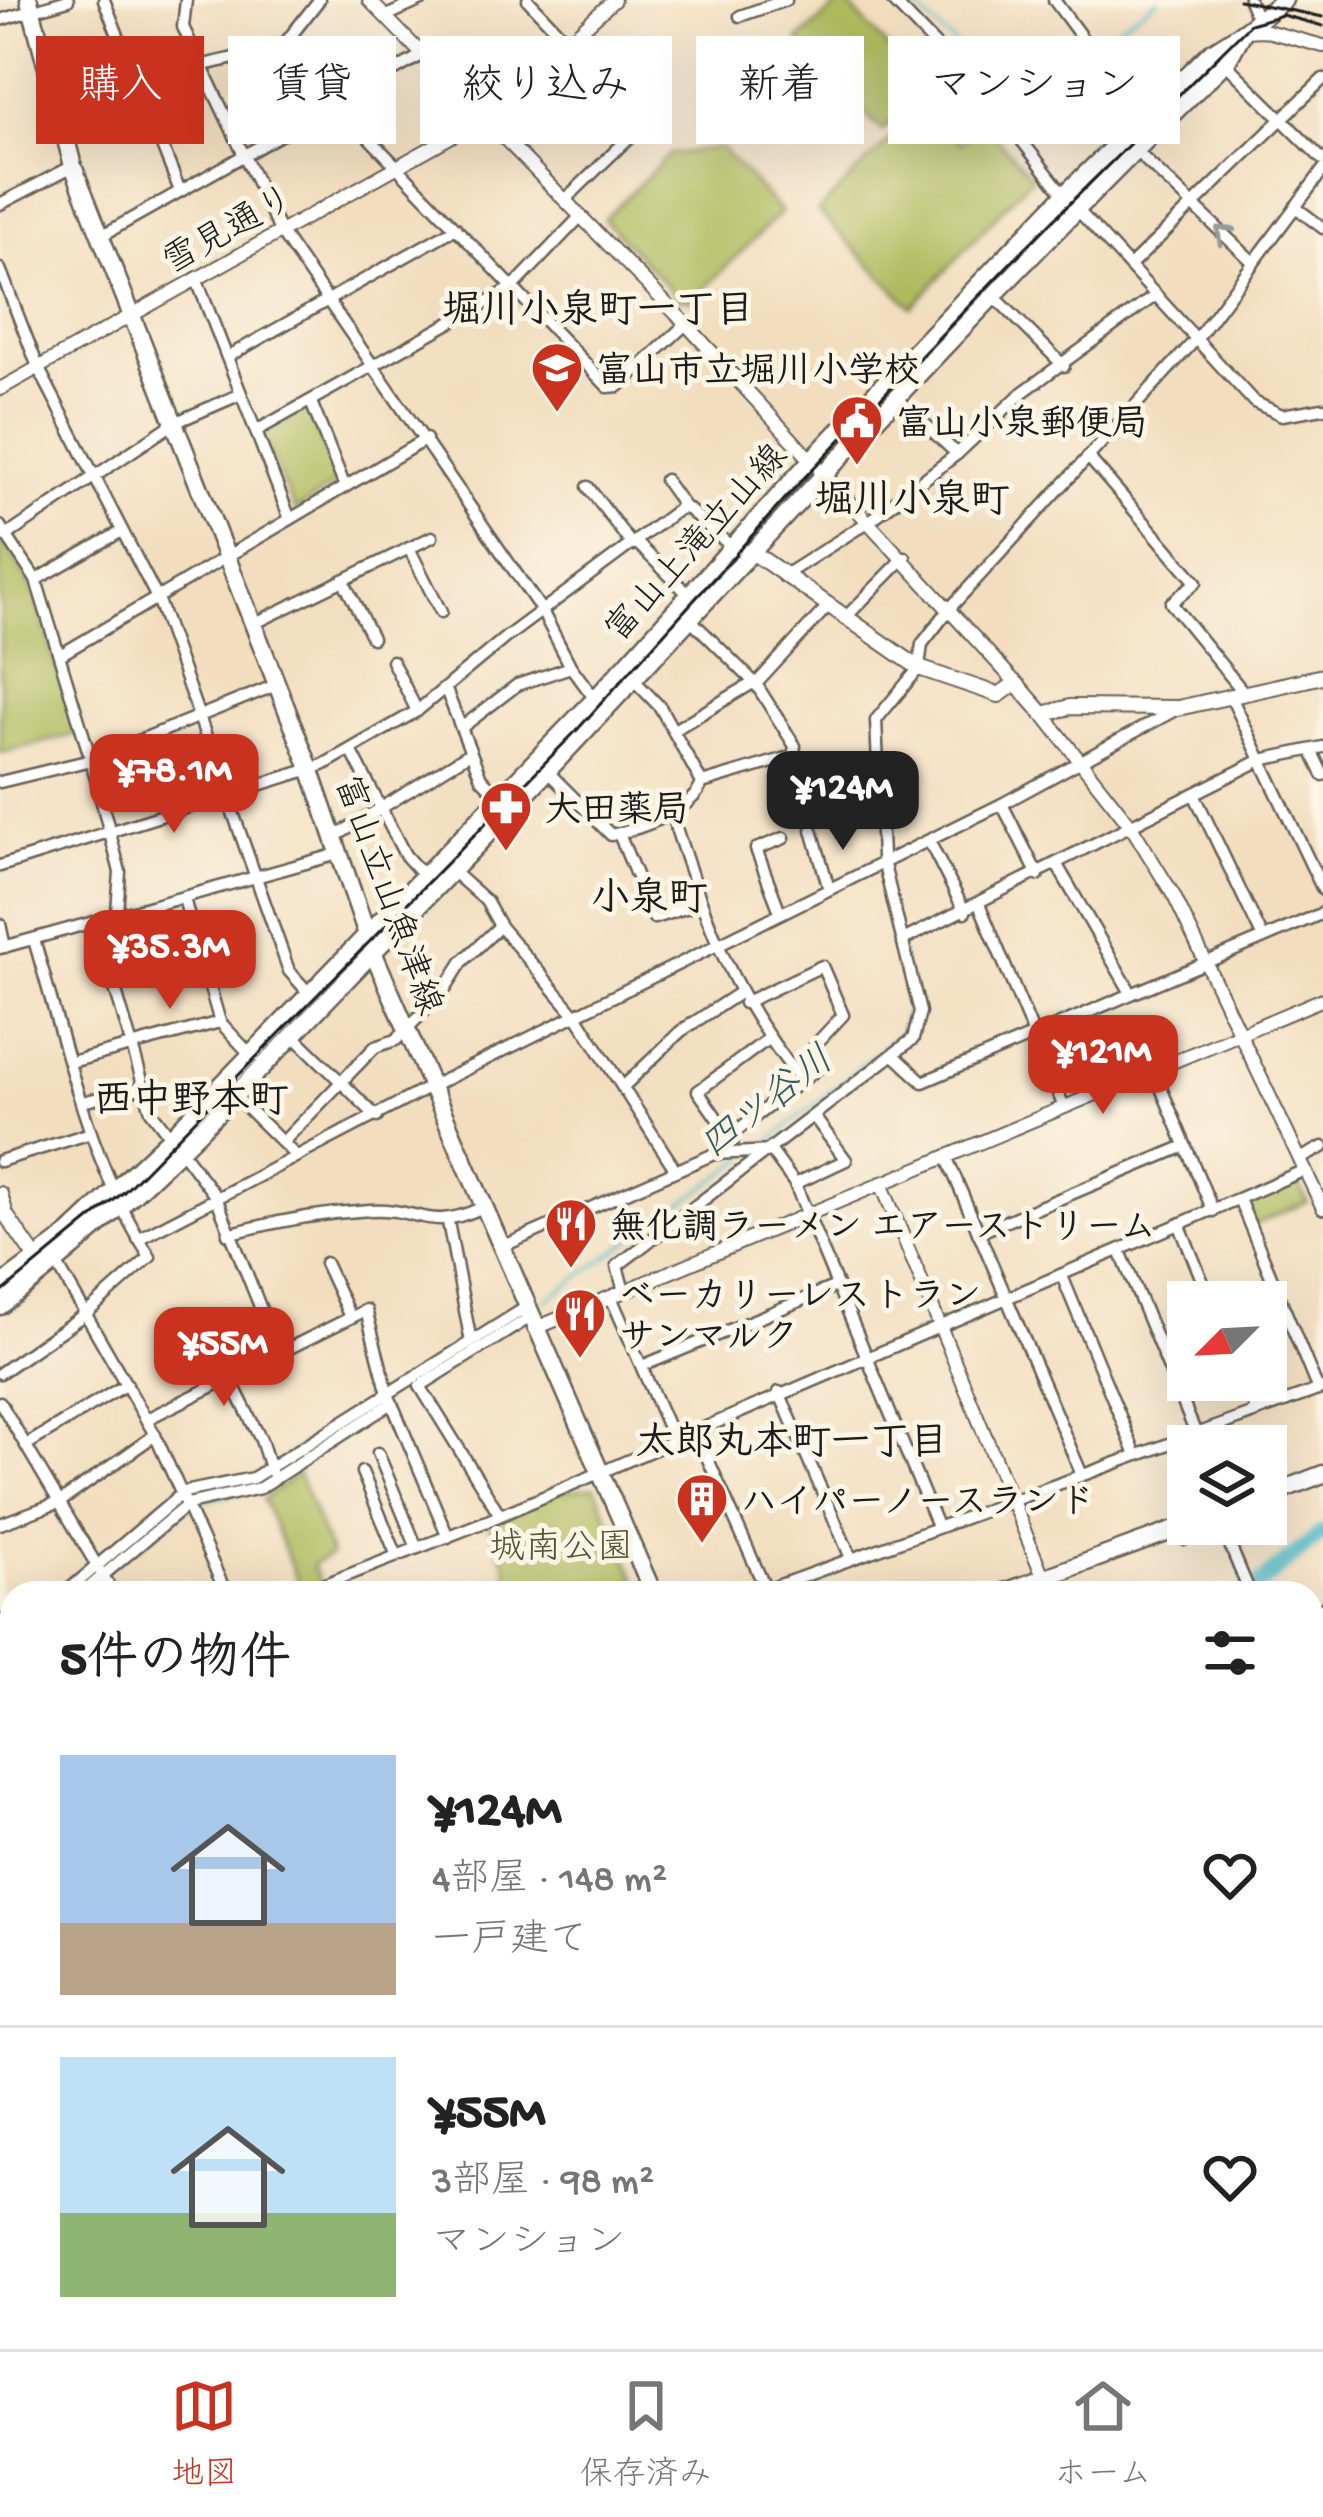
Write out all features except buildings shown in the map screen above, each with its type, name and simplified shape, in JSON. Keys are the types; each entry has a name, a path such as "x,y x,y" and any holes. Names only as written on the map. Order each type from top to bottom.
{"main road":[{"path":"1251,26 1284,0"},
{"name":"富山立山魚津線","path":"31,5 39,36"},
{"name":"富山上滝立山線","path":"819,465 896,397 993,295 1070,201 1136,151 1225,63 1251,26"},
{"name":"富山上滝立山線","path":"1180,82 1211,52 1251,26"},
{"name":"富山立山魚津線","path":"68,144 311,771 405,1030 648,1581"},
{"name":"富山上滝立山線","path":"176,1142 233,1094 548,772 690,619 742,551 819,465 1121,144"},
{"name":"富山上滝立山線","path":"0,1306 57,1264 176,1142 308,992 690,596 742,551"},
{"path":"742,551 919,668 999,695 1016,683 1043,714 1070,706 1178,708 1323,676"},
{"path":"0,1194 6,1215 37,1260"},
{"name":"富山上滝立山線","path":"0,1286 119,1200"},
{"path":"1287,1488 1323,1474"},
{"path":"1287,1500 1323,1487"},
{"path":"1060,1581 1167,1534"},
{"path":"1063,1581 1167,1543"}],"street":[{"path":"0,20 31,5 68,0"},
{"path":"104,0 118,36"},
{"path":"187,0 181,19 188,36"},
{"path":"291,36 319,0"},
{"path":"368,0 420,53"},
{"path":"386,16 422,0"},
{"path":"528,0 561,36"},
{"name":"雪見通り","path":"575,36 614,0"},
{"path":"740,16 786,0"},
{"path":"892,0 998,110 1070,201 1266,411 1282,415 1323,408"},
{"path":"1054,0 1081,36"},
{"path":"1249,0 1251,26 1323,46"},
{"path":"1225,63 1323,160"},
{"path":"204,72 280,231 542,611 571,668 595,699"},
{"path":"1131,265 1323,79"},
{"path":"161,144 180,191"},
{"path":"101,236 265,144"},
{"path":"376,144 608,387 619,386 686,324"},
{"name":"雪見通り","path":"0,388 439,144"},
{"path":"510,144 871,520 1016,683"},
{"path":"565,200 622,144"},
{"path":"1136,151 1253,262"},
{"path":"0,204 74,166"},
{"path":"673,1439 617,1294 617,1266 913,1040 920,1012 885,862 874,733 882,711 919,668 922,644 951,607 1196,339 1323,170"},
{"path":"1295,208 1323,228"},
{"path":"256,431 512,288 580,217"},
{"path":"227,358 456,228"},
{"path":"1,277 38,367 157,598 202,714 225,796 289,971 308,992"},
{"path":"196,278 290,519"},
{"path":"993,295 1064,365"},
{"path":"783,576 871,520 957,454 1023,392 1156,295"},
{"path":"241,394 174,423 3,531 36,580 120,872 112,978 151,1111 216,1197 279,1354"},
{"path":"896,397 957,454"},
{"path":"310,402 346,487"},
{"path":"60,656 426,440"},
{"path":"1090,459 1196,582 1171,603 1238,696 1261,760 1323,890"},
{"path":"665,480 685,508 742,551"},
{"path":"588,488 634,543 690,596"},
{"path":"0,866 311,771 417,711 542,611 685,508"},
{"path":"36,580 122,531"},
{"path":"253,624 432,536"},
{"path":"409,548 440,613"},
{"path":"844,619 904,557"},
{"path":"343,580 372,638"},
{"path":"674,730 754,683 827,608"},
{"path":"548,772 611,835 671,813 702,783 793,756 795,746 754,683 690,619"},
{"path":"392,661 417,711"},
{"path":"460,728 518,685 571,668"},
{"path":"634,680 674,730 702,783"},
{"path":"0,782 91,760 276,685"},
{"path":"446,690 481,778 500,798"},
{"path":"138,1239 1002,804 1178,708"},
{"path":"1043,714 1130,826 1208,961 1323,1208"},
{"path":"905,939 980,906 1261,760 1317,749 1323,776"},
{"path":"351,750 404,855 423,875"},
{"path":"0,924 3,948 255,878 335,846 470,753"},
{"path":"1194,794 1263,938"},
{"path":"1002,804 1038,874"},
{"path":"671,813 716,944 741,998 802,1081"},
{"path":"812,830 829,889"},
{"path":"619,834 654,918 701,903"},
{"path":"780,912 756,849 784,838"},
{"path":"929,841 965,912"},
{"path":"1057,865 1130,993"},
{"path":"452,871 486,902 573,1017 624,1086 675,1169"},
{"path":"184,899 220,1022 250,1053"},
{"path":"980,906 1064,1107"},
{"path":"896,1057 923,1082 1323,913"},
{"path":"283,1142 375,1048 405,1030 500,926"},
{"path":"0,1373 88,1312 150,1256 119,1200 91,1133 34,940"},
{"path":"624,1086 681,1030 741,998 822,966 843,1015 814,1045 820,1067 730,1135"},
{"path":"92,1581 186,1498 244,1494 471,1342 529,1318 617,1294 1323,999"},
{"path":"71,1062 220,1022"},
{"path":"292,1034 377,1117"},
{"path":"736,1150 698,1090 768,1039"},
{"path":"1153,1069 1213,1211"},
{"path":"82,1102 144,1087"},
{"path":"233,1094 296,1156"},
{"path":"795,1184 845,1160 815,1118"},
{"path":"0,1161 91,1133"},
{"path":"978,1233 1185,1146"},
{"path":"333,1581 500,1516 779,1392 1180,1226 1303,1165 1323,1147"},
{"path":"499,1248 675,1169 736,1150 770,1151"},
{"path":"770,1151 795,1184 937,1526"},
{"path":"946,1156 1082,1475"},
{"path":"881,1183 1041,1581"},
{"path":"1230,1425 1321,1389 1240,1199"},
{"path":"228,1234 287,1217 365,1210 448,1222 481,1208"},
{"path":"448,1222 471,1342"},
{"path":"1180,1226 1202,1281"},
{"path":"1120,1251 1193,1425"},
{"path":"325,1262 350,1317"},
{"path":"57,1264 147,1419 221,1581"},
{"path":"1062,1276 1136,1455"},
{"path":"642,1366 836,1286"},
{"path":"147,1419 366,1310 390,1399 448,1537"},
{"path":"500,1516 420,1386 529,1318"},
{"path":"266,1322 214,1349 271,1474"},
{"path":"26,1445 127,1384"},
{"path":"779,1392 851,1558"},
{"path":"1253,1401 1257,1412"},
{"path":"0,1402 107,1581"},
{"path":"695,1430 762,1581"},
{"path":"0,1524 60,1502 155,1435"},
{"path":"792,1581 1167,1448"},
{"path":"378,1453 417,1548"},
{"path":"362,1472 397,1556"},
{"path":"1228,1545 1243,1581"},
{"path":"84,1581 102,1570"}],"green space":[{"path":"844,0 888,48 888,125 882,131 864,112 864,36 803,36"},
{"path":"888,142 1002,144 1032,177 912,307 818,211"},
{"path":"721,148 781,212 693,300 679,299 604,219 670,154"},
{"path":"306,409 340,481 295,511 261,434"},
{"path":"0,535 32,588 78,734 0,753"},
{"path":"1297,1180 1307,1202 1254,1225 1244,1203"},
{"path":"298,1474 331,1555 312,1565 319,1581 297,1581 263,1499"},
{"name":"城南公園","path":"595,1487 637,1581 509,1581 487,1521 554,1492"}],"waterway":[{"path":"907,0 946,36"},
{"path":"1104,36 1158,0"},
{"name":"四ツ谷川","path":"764,1146 901,1032 908,1005 900,952"},
{"name":"四ツ谷川","path":"545,1301 746,1158"},
{"name":"四ツ谷川","path":"139,1539 189,1497 259,1482 353,1421"},
{"path":"1264,1581 1323,1532"}],"tram line":[{"path":"0,1294 125,1191 577,730 801,481 1014,259 1250,24 1282,15 1323,26"}],"railway":[{"path":"1239,0 1323,17"}],"place":[{"name":"富山市立堀川小学校","path":"557,414"},
{"name":"富山小泉郵便局","path":"857,467"},
{"name":"大田薬局","path":"506,853"},
{"name":"無化調ラーメン エアーストリーム","path":"571,1270"},
{"name":"ベーカリーレストラン サンマルク","path":"580,1360"},
{"name":"ハイパーノースランド","path":"702,1545"}],"district":[{"name":"堀川小泉町一丁目","path":"598,307"},
{"name":"堀川小泉町","path":"912,497"},
{"name":"小泉町","path":"649,895"},
{"name":"西中野本町","path":"191,1097"},
{"name":"太郎丸本町一丁目","path":"792,1439"}]}
